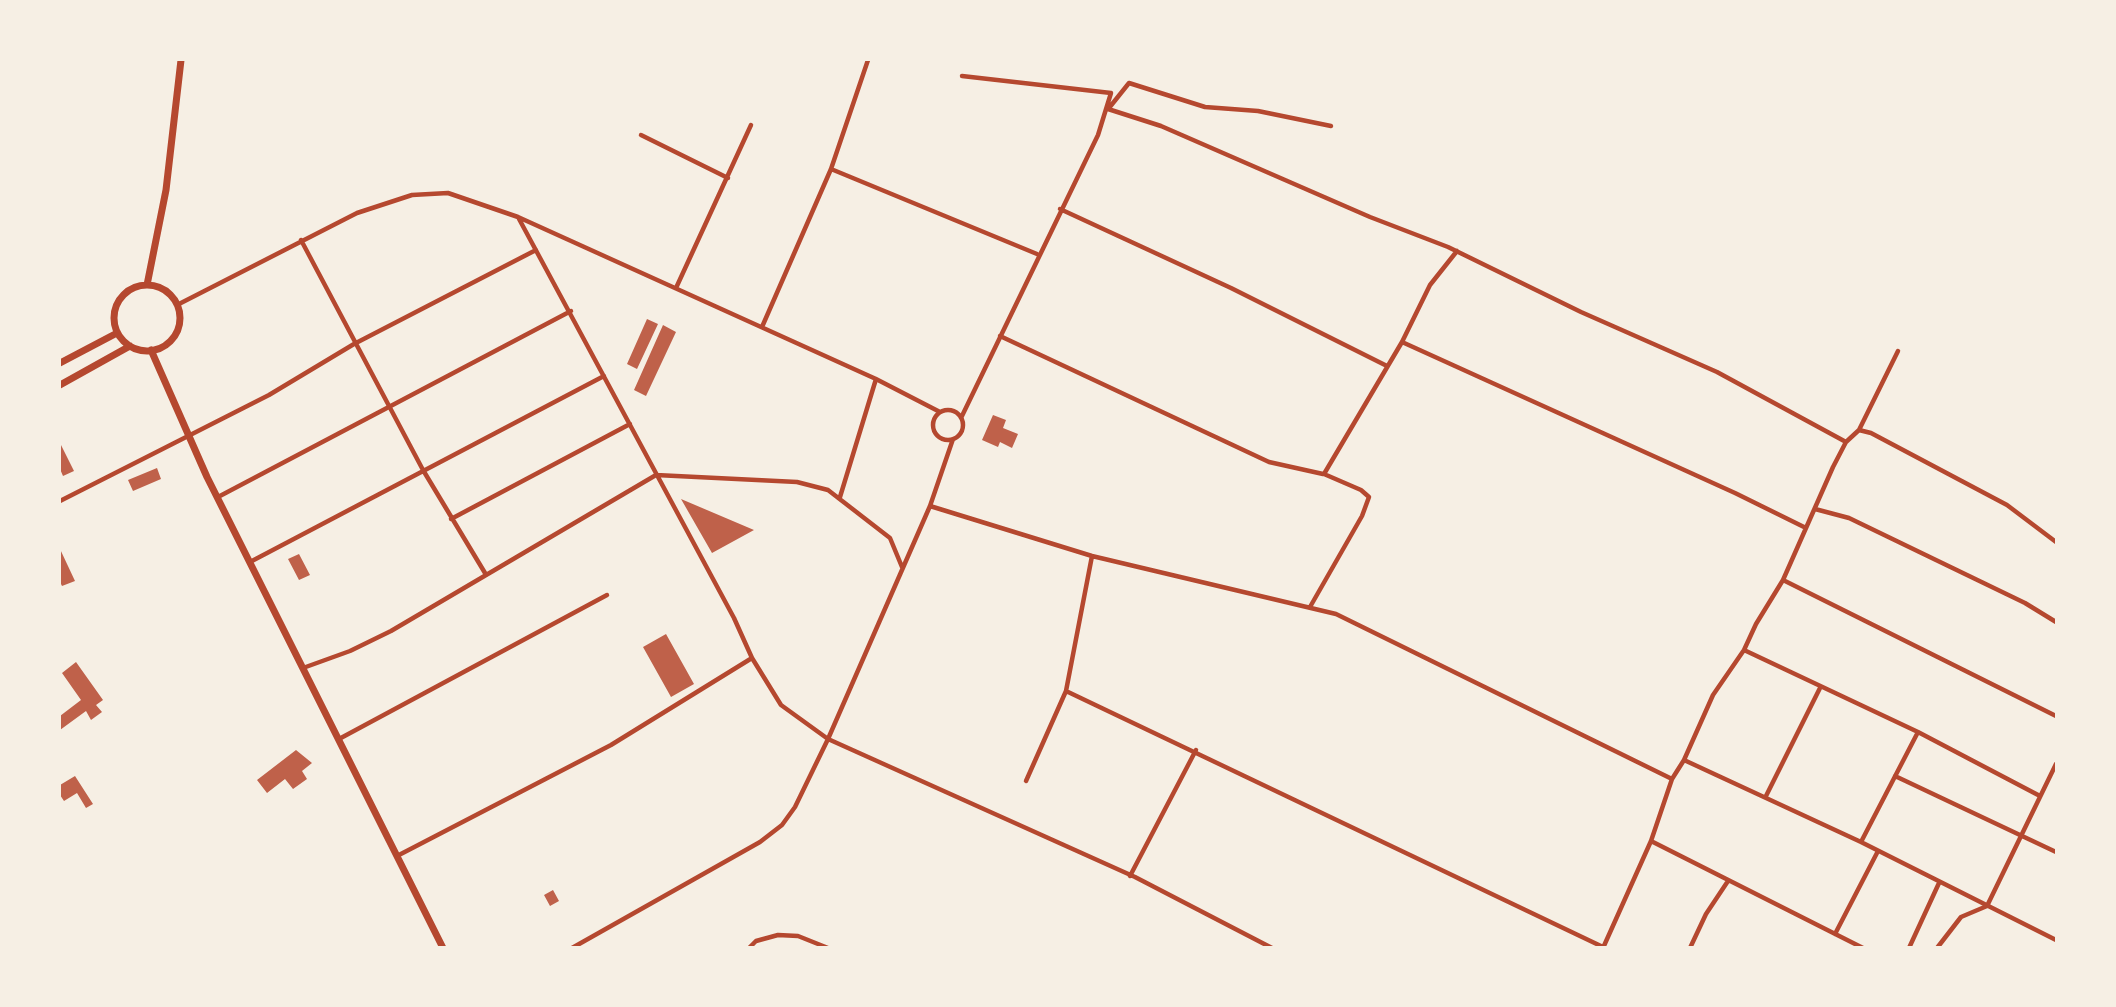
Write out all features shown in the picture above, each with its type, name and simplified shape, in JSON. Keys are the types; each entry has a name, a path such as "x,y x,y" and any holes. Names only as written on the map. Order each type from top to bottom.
{"main road":[{"path":"147,285 163,213 181,60"},
{"path":"147,285 163,289 177,305 179,323 176,333 162,347 150,351 130,346 117,333 113,317 121,296 128,290 147,285"},
{"path":"60,363 117,333"},
{"path":"60,385 130,346"},
{"path":"150,351 217,498 443,947"}],"street":[{"path":"762,327 831,169 868,60"},
{"path":"572,947 760,842 782,825 795,807 828,739 930,506 953,439 963,428 961,418 1108,108 1111,93 962,76"},
{"path":"1108,108 1129,83 1205,107 1258,111 1331,126"},
{"path":"1108,108 1172,130 1370,217 1457,251 1581,312 1717,372 1846,442"},
{"path":"676,288 751,125"},
{"path":"641,135 728,178"},
{"path":"831,169 1038,254"},
{"path":"177,305 301,240 380,204 423,193 448,193 518,217 876,379 940,412"},
{"path":"1060,209 1231,288 1387,366"},
{"path":"518,217 734,618 752,658 781,705 828,739 1130,876 1272,947"},
{"path":"301,240 423,470 485,573"},
{"path":"60,501 269,395 354,344 536,250"},
{"path":"1324,474 1402,342 1430,285 1457,251"},
{"path":"217,498 391,409 571,311"},
{"path":"1000,336 1269,462 1324,474 1361,490 1369,497 1362,516 1310,607"},
{"path":"1402,342 1735,492 1804,527"},
{"path":"1066,691 1196,750 1603,947 1651,841 1672,779 1684,760 1713,695 1744,650 1783,580 1804,527 1846,442 1859,430 1898,351"},
{"path":"250,562 604,376"},
{"path":"840,497 876,379"},
{"path":"953,439 939,437 933,429 934,419 940,412 950,410 961,418"},
{"path":"451,519 630,424"},
{"path":"1859,430 1871,433 2007,505 2056,542"},
{"path":"303,668 391,631 485,573 656,475 797,482 820,487 840,497 890,538 902,567"},
{"path":"930,506 1092,556 1310,607 1359,624 1672,779"},
{"path":"1815,509 1849,517 2025,603 2056,622"},
{"path":"1026,781 1066,691 1092,556"},
{"path":"1783,580 2056,716"},
{"path":"338,739 607,595"},
{"path":"1744,650 1918,732 2040,796"},
{"path":"397,856 611,745 752,658"},
{"path":"1766,796 1820,688"},
{"path":"1861,842 1918,732"},
{"path":"1130,876 1196,750"},
{"path":"1684,760 1879,850 1939,883 2056,940"},
{"path":"1937,947 1961,917 1987,906 2056,764"},
{"path":"1895,776 2056,852"},
{"path":"1651,841 1855,946 1863,947"},
{"path":"1835,934 1879,850"},
{"path":"1690,947 1706,914 1728,881"},
{"path":"1909,947 1939,883"},
{"path":"749,947 756,941 778,935 798,936 828,947"}],"building":[{"path":"647,319 658,324 637,369 627,364"},
{"path":"663,325 676,332 646,396 634,390"},
{"path":"993,415 1006,420 1003,428 1018,434 1012,448 1000,442 998,447 982,440"},
{"path":"60,443 74,471 63,476 60,469"},
{"path":"157,468 161,479 133,491 128,480"},
{"path":"681,499 754,530 712,553"},
{"path":"60,549 75,581 62,586 60,582"},
{"path":"299,554 310,575 299,580 288,559"},
{"path":"666,634 694,684 671,697 643,647"},
{"path":"76,662 103,700 96,705 102,712 91,720 86,711 60,730 60,716 81,700 62,673"},
{"path":"296,750 312,763 302,771 307,779 293,789 285,779 267,793 257,780"},
{"path":"75,776 93,804 86,808 77,793 64,801 60,795 60,785"},
{"path":"553,890 559,901 550,906 544,895"}]}
